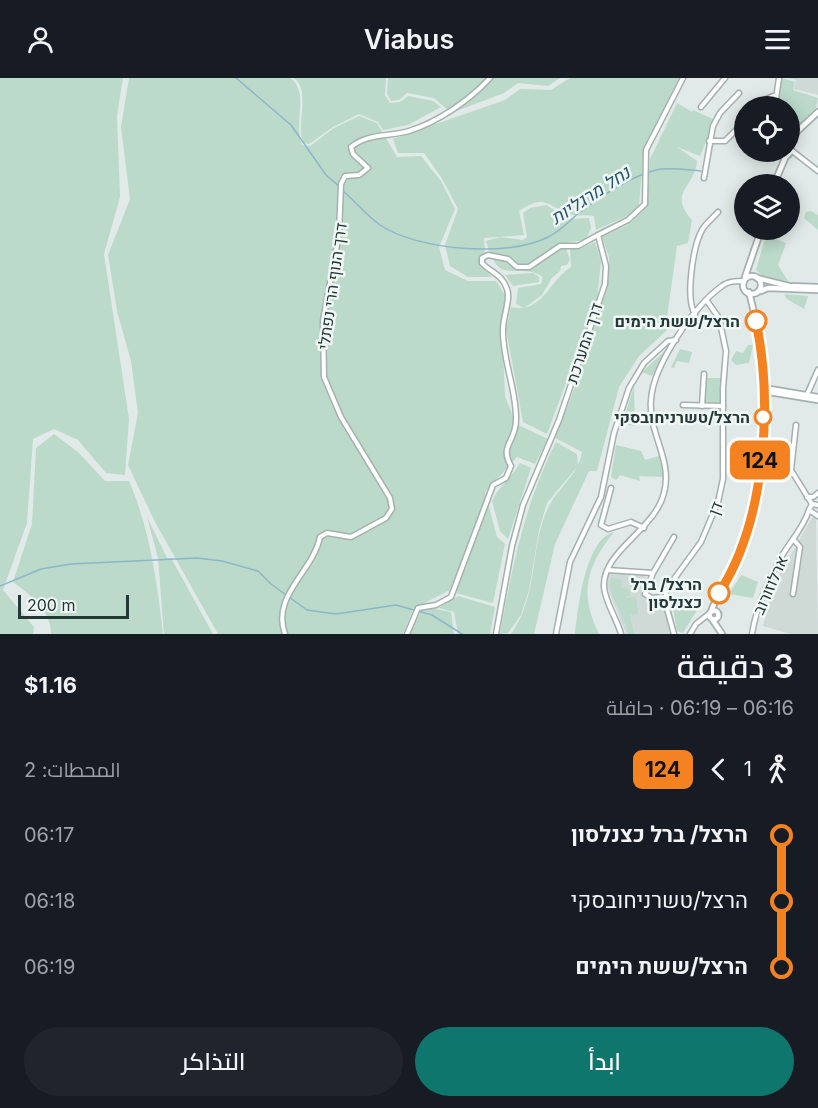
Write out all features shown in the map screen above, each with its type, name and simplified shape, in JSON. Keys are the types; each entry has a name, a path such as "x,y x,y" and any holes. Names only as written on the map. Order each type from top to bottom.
{"street":[{"name":"דרך הנוף הרי נפתלי","path":"285,634 282,609 295,581 316,554 320,537 327,533 351,537 386,518 392,508 390,498 336,406 325,383 323,370 323,321 339,234 341,184 345,176 359,175 368,168 352,154 351,147 368,138 416,128 462,103 490,78"},
{"path":"407,634 418,608 436,605 451,597 493,485 506,478 512,466 505,455 507,446 515,434 516,417 503,331 508,290 496,271 487,268 482,263 482,258 488,255 495,256 508,259 517,267 529,267 560,246 578,246 628,220 645,204 646,150 683,78"},
{"path":"701,107 725,78"},
{"path":"776,95 778,78"},
{"path":"704,178 709,164 709,141 720,112 739,93"},
{"path":"800,128 818,112"},
{"path":"709,141 725,141 734,132"},
{"path":"800,158 818,171"},
{"path":"780,162 780,166"},
{"path":"777,174 783,162"},
{"path":"695,314 690,304 696,247 704,226 718,212"},
{"name":"דרך המערכת","path":"496,634 512,546 524,505 559,420 605,284 606,266 598,235"},
{"path":"758,240 744,279 756,321 765,384 764,392"},
{"path":"752,260 760,292"},
{"path":"621,634 605,591 608,570 620,552 658,512 664,492 666,474 652,419 652,392 658,373 695,314 727,283 756,277 789,286 818,289"},
{"path":"749,292 760,292 768,288 818,289"},
{"path":"756,321 755,299 760,292"},
{"name":"דן","path":"665,597 672,580 701,542 723,479 725,340 719,318 706,301"},
{"path":"556,634 570,562 601,497 615,433 629,388 648,359 668,341 677,340"},
{"path":"721,632 711,615 718,595 738,559 751,522 757,490 764,400 762,361"},
{"path":"807,396 818,370"},
{"path":"702,406 704,374"},
{"path":"765,384 770,389 818,399"},
{"path":"764,392 807,396"},
{"path":"683,405 723,406"},
{"path":"796,425 791,470 816,515"},
{"path":"611,488 600,525 608,530 632,522 644,528"},
{"path":"807,497 813,497 818,493"},
{"name":"ארלוזורוב","path":"753,634 755,618 767,587 781,558 795,540 818,498"},
{"name":"ארלוזורוב","path":"806,521 816,515"},
{"path":"674,537 653,573 645,594 652,598 665,597 674,634"},
{"name":"ארלוזורוב","path":"793,594 800,548 800,543 795,540"},
{"path":"608,570 653,573"},
{"path":"718,595 721,632"},
{"path":"690,634 700,621 711,615 718,615"},
{"path":"711,615 718,615"}],"shaded area":[{"path":"788,78 818,78 818,95 794,89 796,80"},
{"path":"816,516 818,634 791,634 763,626 774,585 811,519"},
{"path":"609,572 646,576 643,595 647,599 664,604 671,634 626,634 607,586"}],"green space":[{"path":"0,78 123,78 117,116 120,197 104,254 129,419 125,475 106,473 78,440 54,429 33,439 27,523 3,590 34,627 33,634 0,634"},
{"path":"129,78 290,78 299,91 299,127 302,145 310,146 334,128 359,116 377,123 397,157 421,156 441,181 455,209 439,247 445,270 468,281 496,281 505,295 502,329 505,396 516,424 548,439 535,464 517,457 485,492 497,537 505,544 493,603 448,591 413,609 403,634 218,634 155,522 128,465 138,413 131,361 117,311 108,255 130,199 121,127"},
{"path":"294,78 386,78 385,95 390,103 400,102 408,96 433,101 441,107 408,125 383,130 378,122 359,114 333,127 309,144 303,143 301,135 302,90"},
{"path":"388,78 560,78 548,86 518,83 504,93 451,113 434,98 407,93 399,100 391,101 387,94"},
{"path":"570,78 679,78 644,148 639,205 629,215 596,230 594,216 573,215 546,203 535,203 519,211 524,235 484,238 485,251 481,256 480,266 492,277 468,277 450,266 445,245 458,209 441,177 424,153 398,153 393,139 505,100 520,89 551,90"},
{"path":"782,78 795,82 793,90 818,98 816,108 800,124 800,96 780,96"},
{"path":"677,103 692,112 693,110 715,120 700,156 677,147 697,161 692,178 682,196 685,211 692,220 688,243 677,246 667,317 676,322 639,356 619,387 597,471 589,471 555,544 534,634 511,634 526,604 541,526 547,510 577,468 582,452 555,438 574,389 609,278 609,257 602,237 628,225 643,211 647,198 650,159"},
{"path":"546,205 570,219 589,218 591,228 586,240 569,242 567,251 570,260 567,265 561,266 560,271 552,278 542,295 524,308 516,304 518,288 541,284 543,277 525,271 503,269 491,256 486,241 500,237 523,240 527,237 523,213 530,208"},
{"path":"811,211 818,215 818,230 804,218 806,212"},
{"path":"765,240 778,240 786,243 778,265 788,281 763,277 756,270"},
{"path":"595,242 601,261 597,299 547,434 523,422 506,329 511,307 531,306 538,301 571,267 570,249 580,249"},
{"path":"533,273 539,277 539,282 513,286 505,275"},
{"path":"784,294 808,296 804,309 787,299"},
{"path":"748,345 753,345 749,363 736,365 731,360 736,351 743,353"},
{"path":"669,347 652,376 642,372"},
{"path":"680,349 692,352 689,363 677,361 674,368 671,367"},
{"path":"706,378 721,378 720,403 705,402"},
{"path":"634,386 635,426 622,424"},
{"path":"54,434 78,452 105,481 129,481 147,537 163,634 51,634 48,618 39,604 13,582 32,524 36,448"},
{"path":"556,442 577,454 578,466 547,503 539,530 529,590 521,615 508,633 500,634 509,584 528,512"},
{"path":"616,445 641,451 645,460 659,456 664,477 639,476 640,481 620,475 616,480 611,477"},
{"path":"520,463 531,468 508,539 500,531 492,501"},
{"path":"147,517 167,558 171,558 213,634 164,634 158,558"},
{"path":"614,532 597,557 588,581 589,606 599,634 575,634 581,593 590,561 596,547 604,537"},
{"path":"741,575 758,582 753,598 729,594"},
{"path":"611,578 622,580 621,587 629,590 630,596 626,596 634,634 628,634 611,592"},
{"path":"458,596 495,607 490,634 458,634 454,612 439,608"},
{"path":"636,597 638,614 629,615 627,598"},
{"path":"671,598 697,610 683,633 677,631"},
{"path":"431,608 451,612 454,634 410,634 421,611"}],"waterway":[{"name":"נחל מרגליות","path":"236,78 291,125 326,175 340,187"},
{"name":"נחל מרגליות","path":"343,191 375,221 396,234 439,245 463,248 510,248 531,244 548,237 607,194 647,173 667,169 701,171"},
{"path":"0,586 41,569 71,564 197,558 222,561 258,571 271,584 307,610 336,614 396,605 432,615 462,634"}],"bus line":[{"name":"124","path":"719,593 742,550 751,522 757,490 765,393 764,368 756,321"}],"place":[{"name":"הרצל/ששת הימים","path":"756,321"},
{"name":"הרצל/טשרניחובסקי","path":"763,417"},
{"name":"הרצל/ ברל כצנלסון","path":"719,593"}]}
